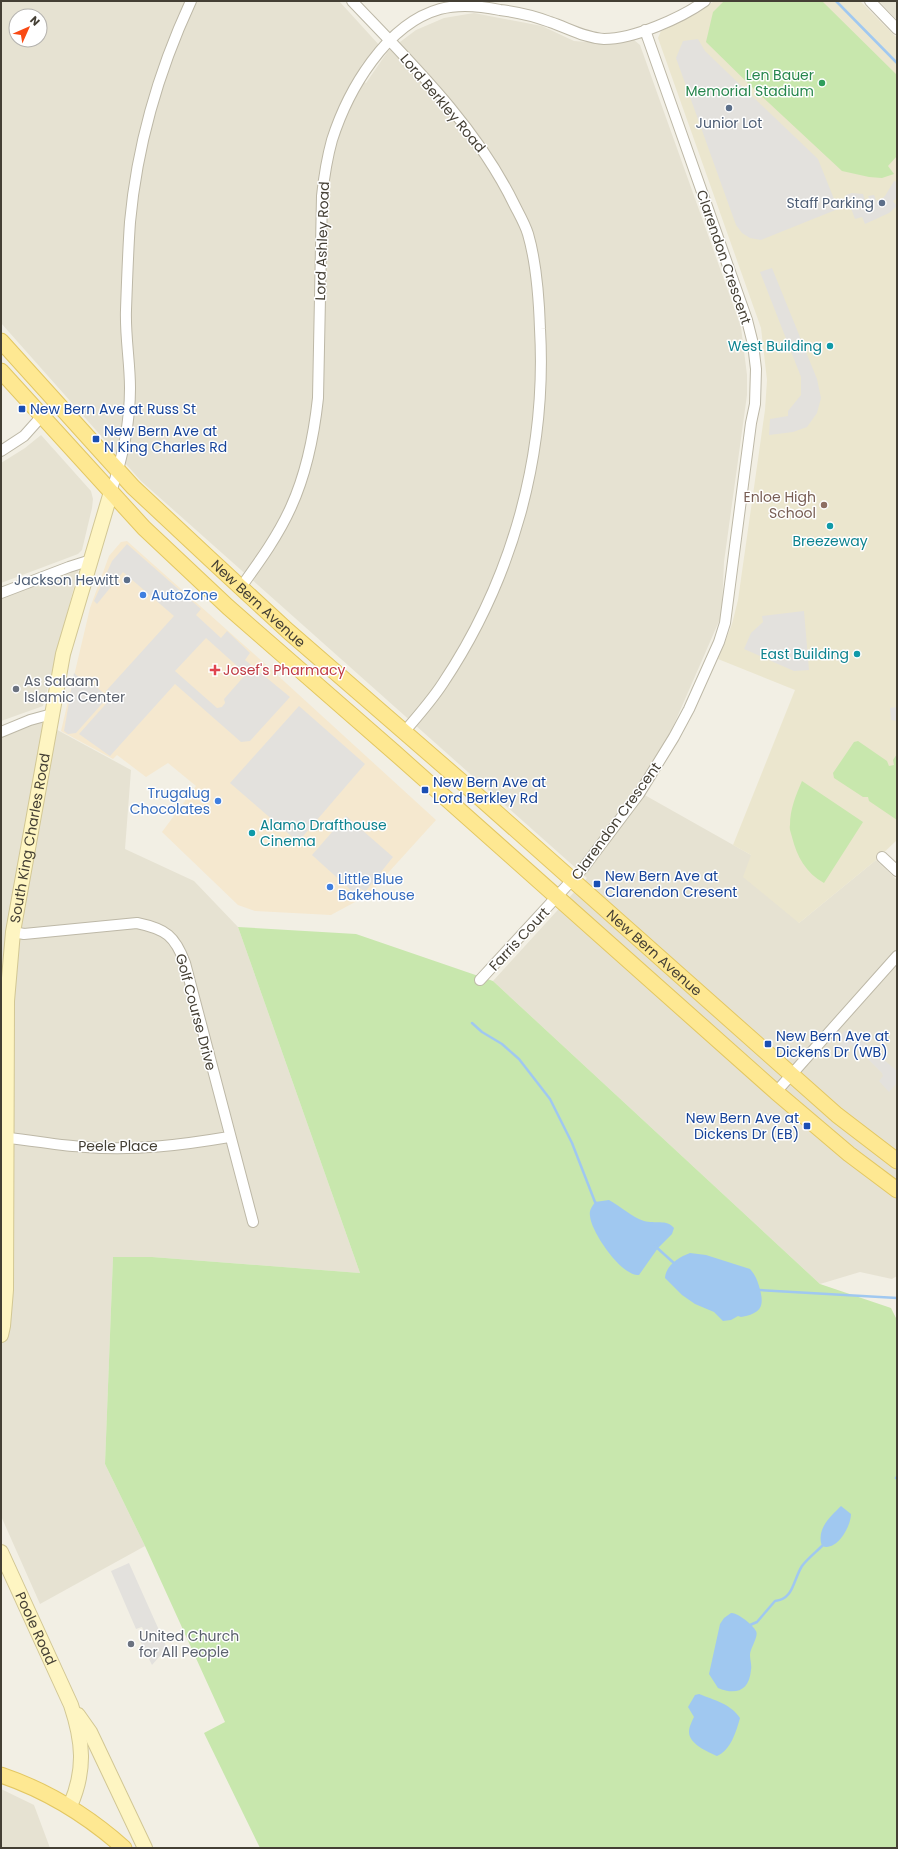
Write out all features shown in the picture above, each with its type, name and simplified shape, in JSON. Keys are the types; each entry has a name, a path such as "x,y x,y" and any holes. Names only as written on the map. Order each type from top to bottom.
{"main road":[{"name":"New Bern Avenue","path":"1,341 144,498 314,654 470,789 791,1074 865,1138 897,1161"},
{"name":"New Bern Avenue","path":"1,371 111,492 171,554 228,607 394,752 776,1092 849,1154 897,1190"},
{"path":"171,554 225,591 234,591 241,587"},
{"path":"228,607 239,603 245,604 262,613 314,654"},
{"path":"336,701 386,734 400,735 404,732"},
{"path":"394,752 400,749 411,749 419,753 457,784 470,789"},
{"path":"1,1775 16,1780 70,1806 108,1833 124,1848"}],"street":[{"path":"111,492 118,471 126,425 130,389 126,312 130,221 142,146 152,104 175,36 191,1"},
{"name":"Lord Berkley Road","path":"352,1 448,105 481,147 509,194 528,233 536,274 542,354 536,438 529,480 519,522 504,568 490,600 463,652 442,685 404,732"},
{"name":"Lord Ashley Road","path":"241,587 281,528 298,491 304,469 314,428 318,398 322,196 328,156 339,121 347,102 377,53 389,40 422,16 441,8 461,6 498,9 537,17 592,38 614,38 644,30 681,16 705,1"},
{"path":"870,1 897,29"},
{"name":"Clarendon Crescent","path":"557,897 572,881 623,817 658,764 689,709 719,642 725,623 729,599 751,423 755,404 756,370 753,344 746,320 644,30"},
{"path":"1,451 24,436 41,416"},
{"name":"South King Charles Road","path":"1,1335 6,1290 7,1138 4,1002 13,932 52,714 69,631 111,492"},
{"path":"1,593 69,566 91,560"},
{"path":"1,732 30,720 52,714"},
{"path":"882,857 897,871"},
{"name":"Farris Court","path":"480,980 557,897"},
{"name":"Golf Course Drive","path":"13,932 24,934 137,923 150,926 164,932 178,946 185,963 253,1222"},
{"path":"776,1092 897,956"},
{"name":"Peele Place","path":"7,1138 86,1148 123,1148 187,1144 230,1138"},
{"name":"Poole Road","path":"1,1552 71,1705 80,1735 82,1759 80,1782 70,1806"},
{"name":"Poole Road","path":"71,1705 90,1732 145,1848"}],"shaded area":[{"path":"1,1 339,1 380,46 362,64 355,77 366,83 388,51 416,30 444,18 474,13 542,26 574,41 612,44 634,40 640,45 741,327 747,375 747,395 724,562 720,619 665,745 651,768 634,789 751,855 799,923 876,860 897,880 897,1276 892,1279 860,1272 820,1284 493,981 587,878 141,481 1,323"},
{"name":"Enloe High School","path":"714,1 860,1 897,38 897,840 876,860 799,923 743,877 751,855 733,845 795,690 718,659 732,624 738,600 765,410 767,380 761,328 658,38 661,31 698,13"},
{"path":"879,1 897,1 897,20"},
{"name":"Junior Lot","path":"698,39 705,51 818,159 838,209 761,240 750,238 742,233 736,225 676,58 683,41"},
{"name":"Staff Parking","path":"894,181 897,182 897,198 893,201 897,206 889,213 865,224 862,217 855,219 846,195 852,193 863,194 866,203 869,204 871,202 868,196 874,195 876,200 879,201 885,196"},
{"path":"772,268 817,379 821,398 817,413 807,427 793,432 769,435 770,419 788,416 788,411 801,395 801,377 760,272"},
{"path":"41,435 91,491 93,499 92,508 82,550 78,554 1,583 1,463 25,448"},
{"path":"127,541 263,662 436,820 368,895 331,915 255,911 238,905 162,832 196,786 168,763 146,777 117,755 113,759 61,731 90,608 109,556 121,542"},
{"path":"127,544 201,609 196,615 221,638 227,631 250,653 245,660 290,697 250,741 241,742 175,684 110,756 79,734 112,697 106,691 174,616 123,572 97,604 94,601 112,561","holes":["206,638 246,674 224,699 225,703 222,707 217,708 175,671"]},
{"path":"79,568 43,706 1,721 1,598"},
{"path":"804,611 809,670 794,671 744,649 751,633 763,622 762,616"},
{"path":"74,673 90,687 93,684 108,697 76,733 68,734 64,731"},
{"path":"299,706 365,764 298,842 230,783"},
{"path":"897,707 897,721 891,720 890,708"},
{"path":"39,720 131,770 125,849 194,881 238,927 360,1273 152,1257 113,1257 105,1464 145,1546 40,1604 1,1516 1,735"},
{"path":"346,816 393,857 365,892 360,888 355,894 312,855"},
{"path":"845,1030 850,1034 852,1032 897,1071 897,1083 889,1092 879,1081 883,1076 882,1073 864,1055 851,1045 843,1051 839,1047 843,1040 840,1037"},
{"path":"129,1563 167,1648 152,1665 140,1641 147,1638 142,1627 136,1629 111,1571"},
{"path":"1,1789 34,1805 50,1848 1,1848"}],"green space":[{"name":"Len Bauer Memorial Stadium","path":"724,1 822,1 897,75 897,156 888,166 894,174 882,178 869,177 842,171 706,42 713,12"},
{"path":"858,741 887,761 889,766 894,765 893,760 897,754 897,820 869,801 868,797 863,797 834,778 833,773 854,742"},
{"path":"802,781 863,822 824,883 812,874 803,864 790,831 792,808"},
{"path":"238,927 356,934 493,981 820,1284 891,1308 897,1320 897,1848 260,1848 204,1733 225,1722 145,1546 105,1464 113,1257 152,1257 360,1273"}],"water":[{"path":"609,1200 644,1221 660,1222 671,1225 674,1228 672,1234 658,1248 639,1275 632,1274 616,1261 601,1242 592,1223 590,1212 595,1202"},
{"path":"690,1253 706,1255 750,1269 756,1277 761,1293 762,1299 758,1311 741,1317 738,1316 731,1320 723,1321 714,1312 695,1304 682,1295 665,1278 670,1265"},
{"path":"841,1506 851,1514 849,1525 838,1542 828,1547 822,1546 822,1529"},
{"path":"731,1613 745,1619 757,1633 750,1652 750,1677 744,1687 735,1691 718,1688 709,1674 720,1624 724,1618"},
{"path":"699,1694 727,1706 740,1718 735,1735 726,1750 717,1756 695,1744 690,1736 689,1732 694,1717 688,1707 695,1695"}],"waterway":[{"path":"836,1 897,63"},
{"path":"472,1023 482,1032 502,1044 519,1059 550,1099 572,1143 595,1202 598,1204"},
{"path":"655,1246 675,1264"},
{"path":"758,1290 897,1298"},
{"path":"750,1625 757,1622 775,1601 786,1597 790,1593 802,1566 822,1546"}],"place":[{"name":"Len Bauer Memorial Stadium","path":"822,83"},
{"name":"Junior Lot","path":"729,108"},
{"name":"Staff Parking","path":"882,203"},
{"name":"West Building","path":"830,346"},
{"name":"New Bern Ave at Russ St","path":"22,409"},
{"name":"New Bern Ave at N King Charles Rd","path":"96,439"},
{"name":"Enloe High School","path":"824,505"},
{"name":"Breezeway","path":"830,526"},
{"name":"Jackson Hewitt","path":"127,580"},
{"name":"AutoZone","path":"143,595"},
{"name":"East Building","path":"857,654"},
{"name":"Josef's Pharmacy","path":"215,670"},
{"name":"As Salaam Islamic Center","path":"16,689"},
{"name":"New Bern Ave at Lord Berkley Rd","path":"425,790"},
{"name":"Trugalug Chocolates","path":"218,801"},
{"name":"Alamo Drafthouse Cinema","path":"252,833"},
{"name":"New Bern Ave at Clarendon Cresent","path":"597,884"},
{"name":"Little Blue Bakehouse","path":"330,887"},
{"name":"New Bern Ave at Dickens Dr (WB)","path":"768,1044"},
{"name":"New Bern Ave at Dickens Dr (EB)","path":"807,1126"},
{"name":"United Church for All People","path":"131,1644"}]}
